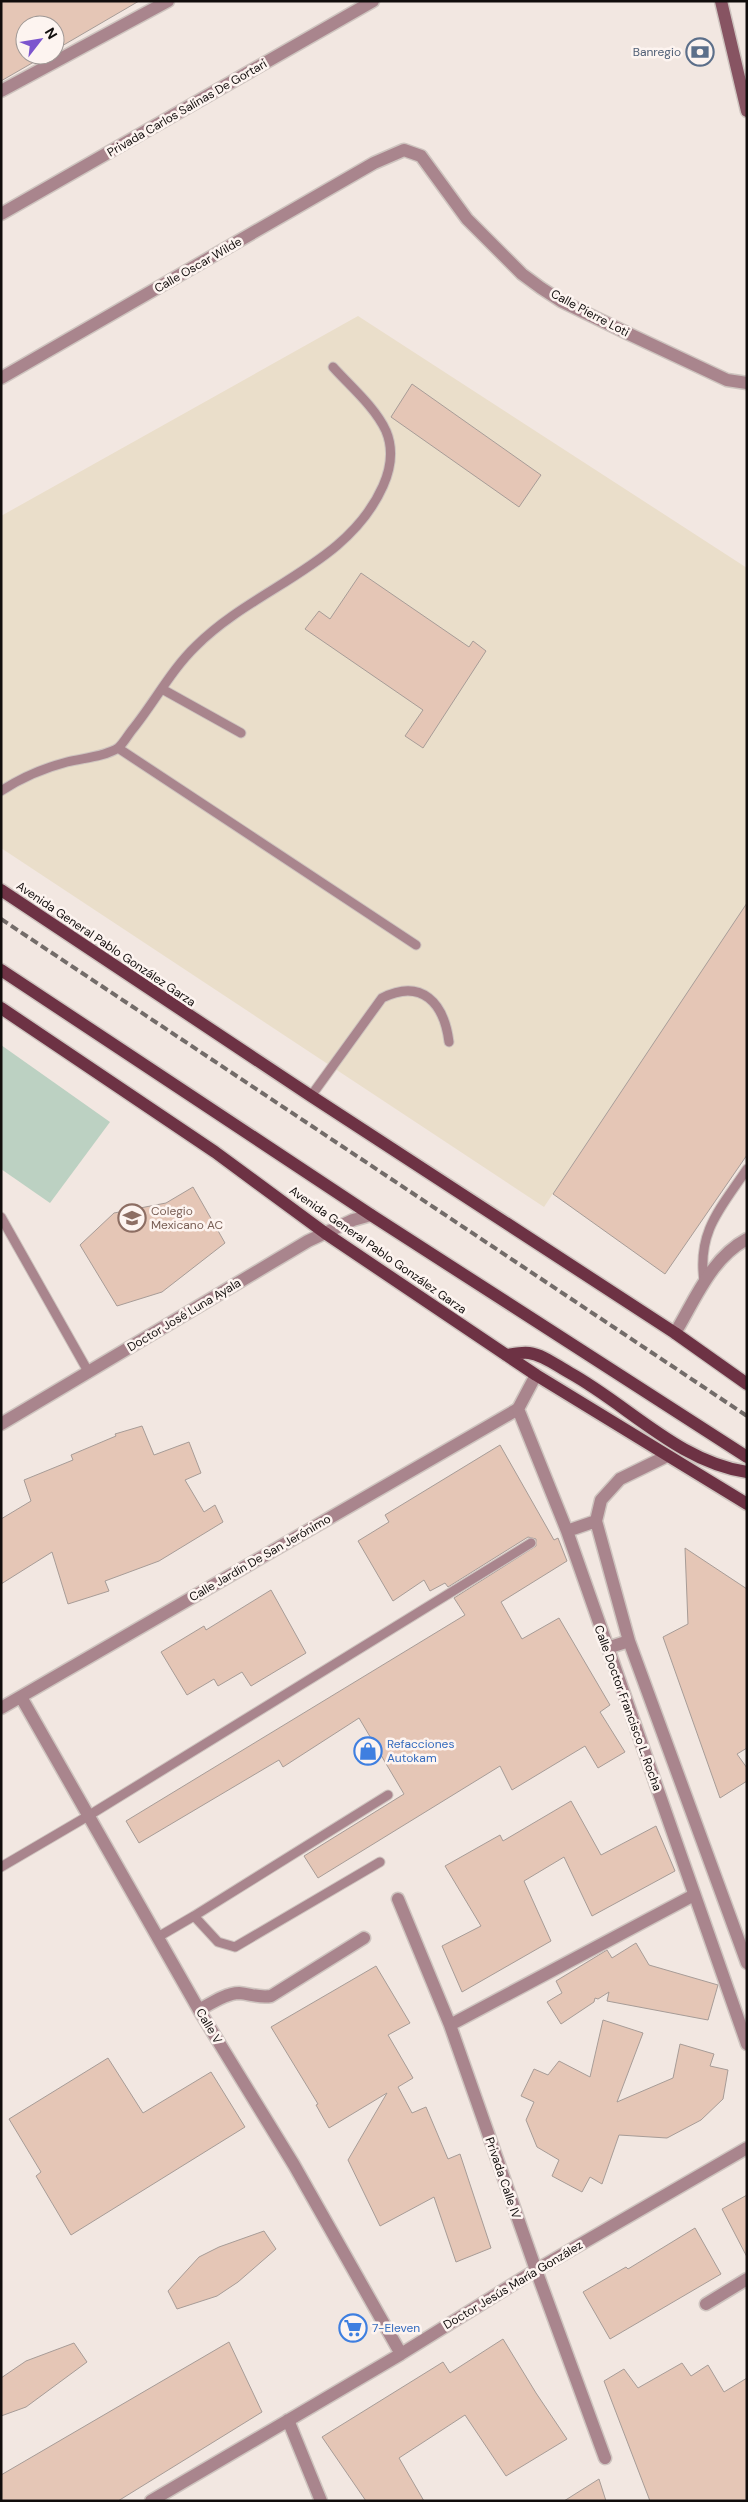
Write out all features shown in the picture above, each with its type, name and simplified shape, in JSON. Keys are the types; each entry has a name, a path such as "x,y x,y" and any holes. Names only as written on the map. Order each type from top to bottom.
{"main road":[{"path":"721,1 747,111"},
{"name":"Avenida General Pablo González Garza","path":"1,890 311,1096 675,1333 747,1384"},
{"name":"Avenida General Pablo González Garza","path":"1,970 372,1215 747,1457"},
{"name":"Avenida General Pablo González Garza","path":"1,1008 214,1152 326,1233 536,1375 747,1504"},
{"path":"506,1355 528,1353 541,1356 593,1385 671,1441 724,1468 747,1472"}],"street":[{"path":"1,91 168,1"},
{"name":"Privada Carlos Salinas De Gortari","path":"1,214 373,1"},
{"name":"Calle Pierre Loti","path":"394,153 404,150 421,156 467,219 522,274 541,288 561,300 727,380 747,384"},
{"name":"Calle Oscar Wilde","path":"1,378 394,153"},
{"name":"Doctor José Luna Ayala","path":"1,1424 89,1373 217,1294 326,1233 354,1220 372,1215"},
{"path":"675,1333 704,1281 734,1246 747,1239"},
{"path":"518,1409 536,1375"},
{"name":"Calle Doctor Francisco L. Rocha","path":"518,1409 567,1531 606,1648 747,2044"},
{"name":"Calle Jardín De San Jerónimo","path":"1,1708 518,1409"},
{"path":"567,1531 596,1521 601,1500 620,1479 667,1456"},
{"name":"Calle Doctor Francisco L. Rocha","path":"596,1521 629,1641 747,1963"},
{"path":"606,1648 629,1641"},
{"name":"Calle V","path":"20,1696 199,2010 294,2165 401,2354"},
{"path":"672,1831 694,1821"},
{"path":"450,2025 694,1895"},
{"name":"Privada Calle IV","path":"398,1899 450,2025 536,2270 605,2458"},
{"path":"199,2010 234,1994 260,1998 271,1996 364,1938"},
{"name":"Doctor Jesús María González","path":"151,2501 401,2354 536,2270 747,2148"},
{"path":"706,2304 747,2279"},
{"path":"288,2420 321,2501"}],"lane":[{"path":"1,791 14,782 49,768 118,748 197,645 245,607 328,554 361,524 375,504 392,462 386,430 367,404 333,367"},
{"path":"162,689 241,733"},
{"path":"118,748 416,945"},
{"path":"311,1096 382,998 395,992 407,989 422,992 434,1002 447,1028 449,1042"},
{"path":"704,1281 702,1253 708,1231 718,1212 747,1169"},
{"path":"1,1217 89,1373"},
{"path":"1,1867 88,1816 531,1543"},
{"path":"158,1937 388,1795"},
{"path":"194,1916 218,1942 235,1947 380,1862"}],"shaded area":[{"path":"358,316 747,568 747,903 544,1207 1,848 1,516"}],"green space":[{"path":"1,1045 110,1122 50,1203 1,1169"}],"building":[{"path":"1,1 139,1 65,44 65,15 15,15 15,65 29,65 1,81"},
{"path":"412,384 541,475 519,507 391,417"},
{"path":"361,573 469,647 473,641 486,651 423,748 405,736 423,710 305,629 319,611 330,619"},
{"path":"747,903 747,1155 665,1274 553,1194"},
{"path":"193,1187 225,1243 162,1292 117,1306 80,1245 114,1213 166,1203"},
{"path":"142,1426 154,1455 189,1442 201,1473 185,1480 204,1512 215,1505 223,1522 159,1561 105,1581 109,1591 68,1604 52,1552 1,1584 1,1519 31,1501 24,1480 73,1460 71,1455 116,1436 115,1434"},
{"path":"500,1445 554,1540 558,1538 567,1561 501,1602 522,1639 559,1618 610,1705 600,1712 625,1752 598,1768 585,1746 512,1790 500,1766 318,1878 304,1856 404,1794 359,1718 283,1767 279,1760 139,1843 126,1821 465,1615 454,1598 536,1546 536,1539 528,1537 448,1587 445,1583 430,1591 424,1580 393,1601 358,1541 389,1522 385,1515"},
{"path":"685,1548 747,1589 747,1748 737,1754 747,1768 747,1781 720,1798 663,1637 688,1624"},
{"path":"271,1590 306,1653 251,1686 242,1672 218,1686 214,1679 187,1695 161,1652 204,1626 206,1630"},
{"path":"571,1801 601,1855 656,1826 675,1871 592,1916 564,1857 524,1881 551,1941 462,1992 442,1946 481,1926 445,1866 500,1835 503,1841"},
{"path":"636,1943 649,1965 718,1985 708,2020 607,2001 609,1992 598,1999 595,1998 594,2002 561,2024 547,2002 562,1993 556,1981 607,1950 612,1958"},
{"path":"376,1966 410,2023 388,2035 413,2078 398,2087 412,2113 426,2107 448,2159 460,2154 491,2248 456,2262 434,2197 380,2226 348,2160 387,2093 329,2128 316,2105 318,2104 271,2027"},
{"path":"603,2020 643,2033 617,2102 673,2078 680,2044 714,2054 710,2066 728,2070 723,2099 701,2120 667,2138 619,2135 602,2184 590,2177 582,2192 552,2176 559,2160 537,2147 526,2120 534,2102 521,2096 534,2069 548,2075 559,2061 590,2077"},
{"path":"108,2058 143,2113 211,2072 245,2127 71,2235 36,2176 41,2172 9,2119"},
{"path":"747,2195 747,2257 722,2209"},
{"path":"695,2228 721,2274 610,2339 583,2292 626,2267 628,2269"},
{"path":"264,2231 276,2249 238,2282 217,2296 177,2309 168,2291 199,2257 219,2247"},
{"path":"503,2339 567,2439 506,2476 465,2415 399,2458 424,2501 366,2501 322,2437 443,2362 450,2373"},
{"path":"229,2342 262,2412 118,2501 1,2501 1,2475"},
{"path":"74,2343 87,2362 26,2407 1,2416 1,2378 26,2361"},
{"path":"682,2363 691,2376 708,2365 724,2392 747,2378 747,2501 650,2501 604,2381 624,2369 638,2388"},
{"path":"599,2479 606,2501 564,2501"}],"railway":[{"path":"1,919 747,1416"}],"place":[{"name":"Banregio","path":"700,52"},
{"name":"Colegio Mexicano AC","path":"132,1218"},
{"name":"Refacciones Autokam","path":"368,1751"},
{"name":"7-Eleven","path":"353,2328"}]}
